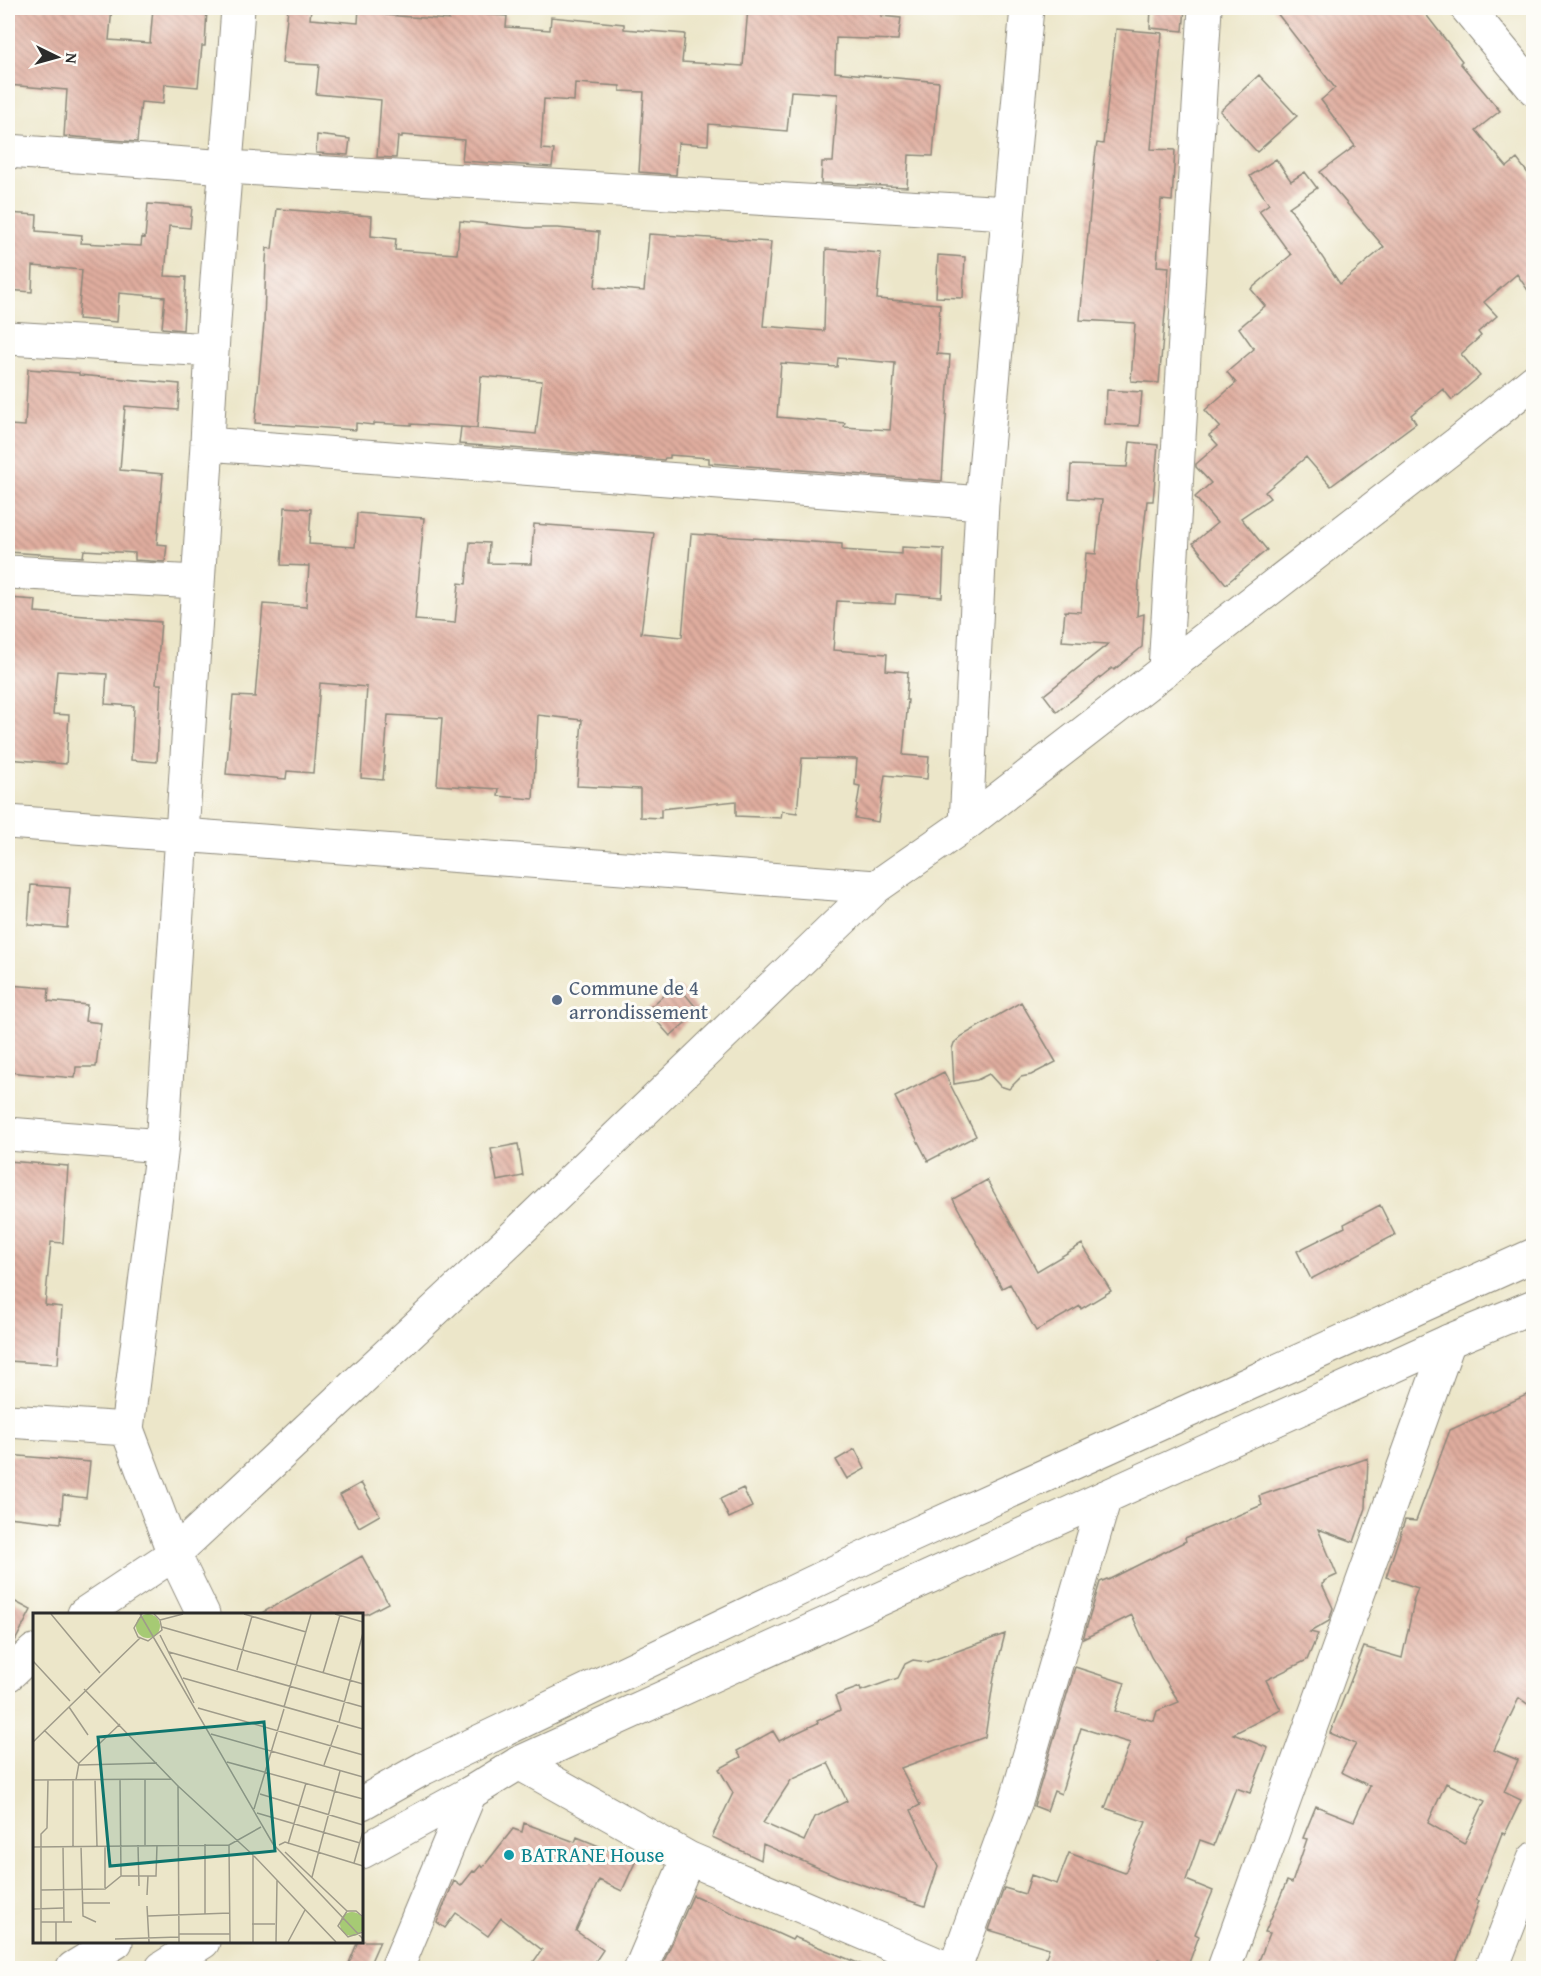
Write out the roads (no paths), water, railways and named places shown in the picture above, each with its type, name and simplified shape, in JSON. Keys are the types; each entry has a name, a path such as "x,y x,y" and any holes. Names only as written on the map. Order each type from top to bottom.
{"main road":[{"path":"203,1613 174,1554 127,1429 162,1146 211,350 228,167 238,8"},
{"path":"966,824 982,503 1027,8"},
{"path":"1165,669 1205,8"},
{"path":"1467,8 1533,89"},
{"path":"8,151 228,167 1008,213"},
{"path":"8,338 211,350"},
{"path":"86,1613 174,1554 511,1239 876,887 966,824 1458,443 1533,381"},
{"path":"207,444 982,503"},
{"path":"8,572 197,582"},
{"path":"8,822 876,887"},
{"path":"8,1134 162,1146"},
{"path":"363,1802 424,1768 902,1540 1533,1255"},
{"path":"363,1851 470,1793 519,1763 1449,1341 1533,1306"},
{"path":"1224,1968 1449,1341"},
{"path":"8,1421 127,1429"},
{"path":"955,1968 1017,1798 1105,1497"},
{"path":"8,1675 33,1652"},
{"path":"519,1763 688,1858 946,1968"},
{"path":"397,1968 470,1793"},
{"path":"641,1968 688,1858"},
{"path":"1492,1968 1533,1859"},
{"path":"73,1968 113,1943"},
{"path":"162,1968 200,1943"}],"place":[{"name":"Commune de 4 arrondissement","path":"557,1000"},
{"name":"BATRANE House","path":"509,1855"}]}
